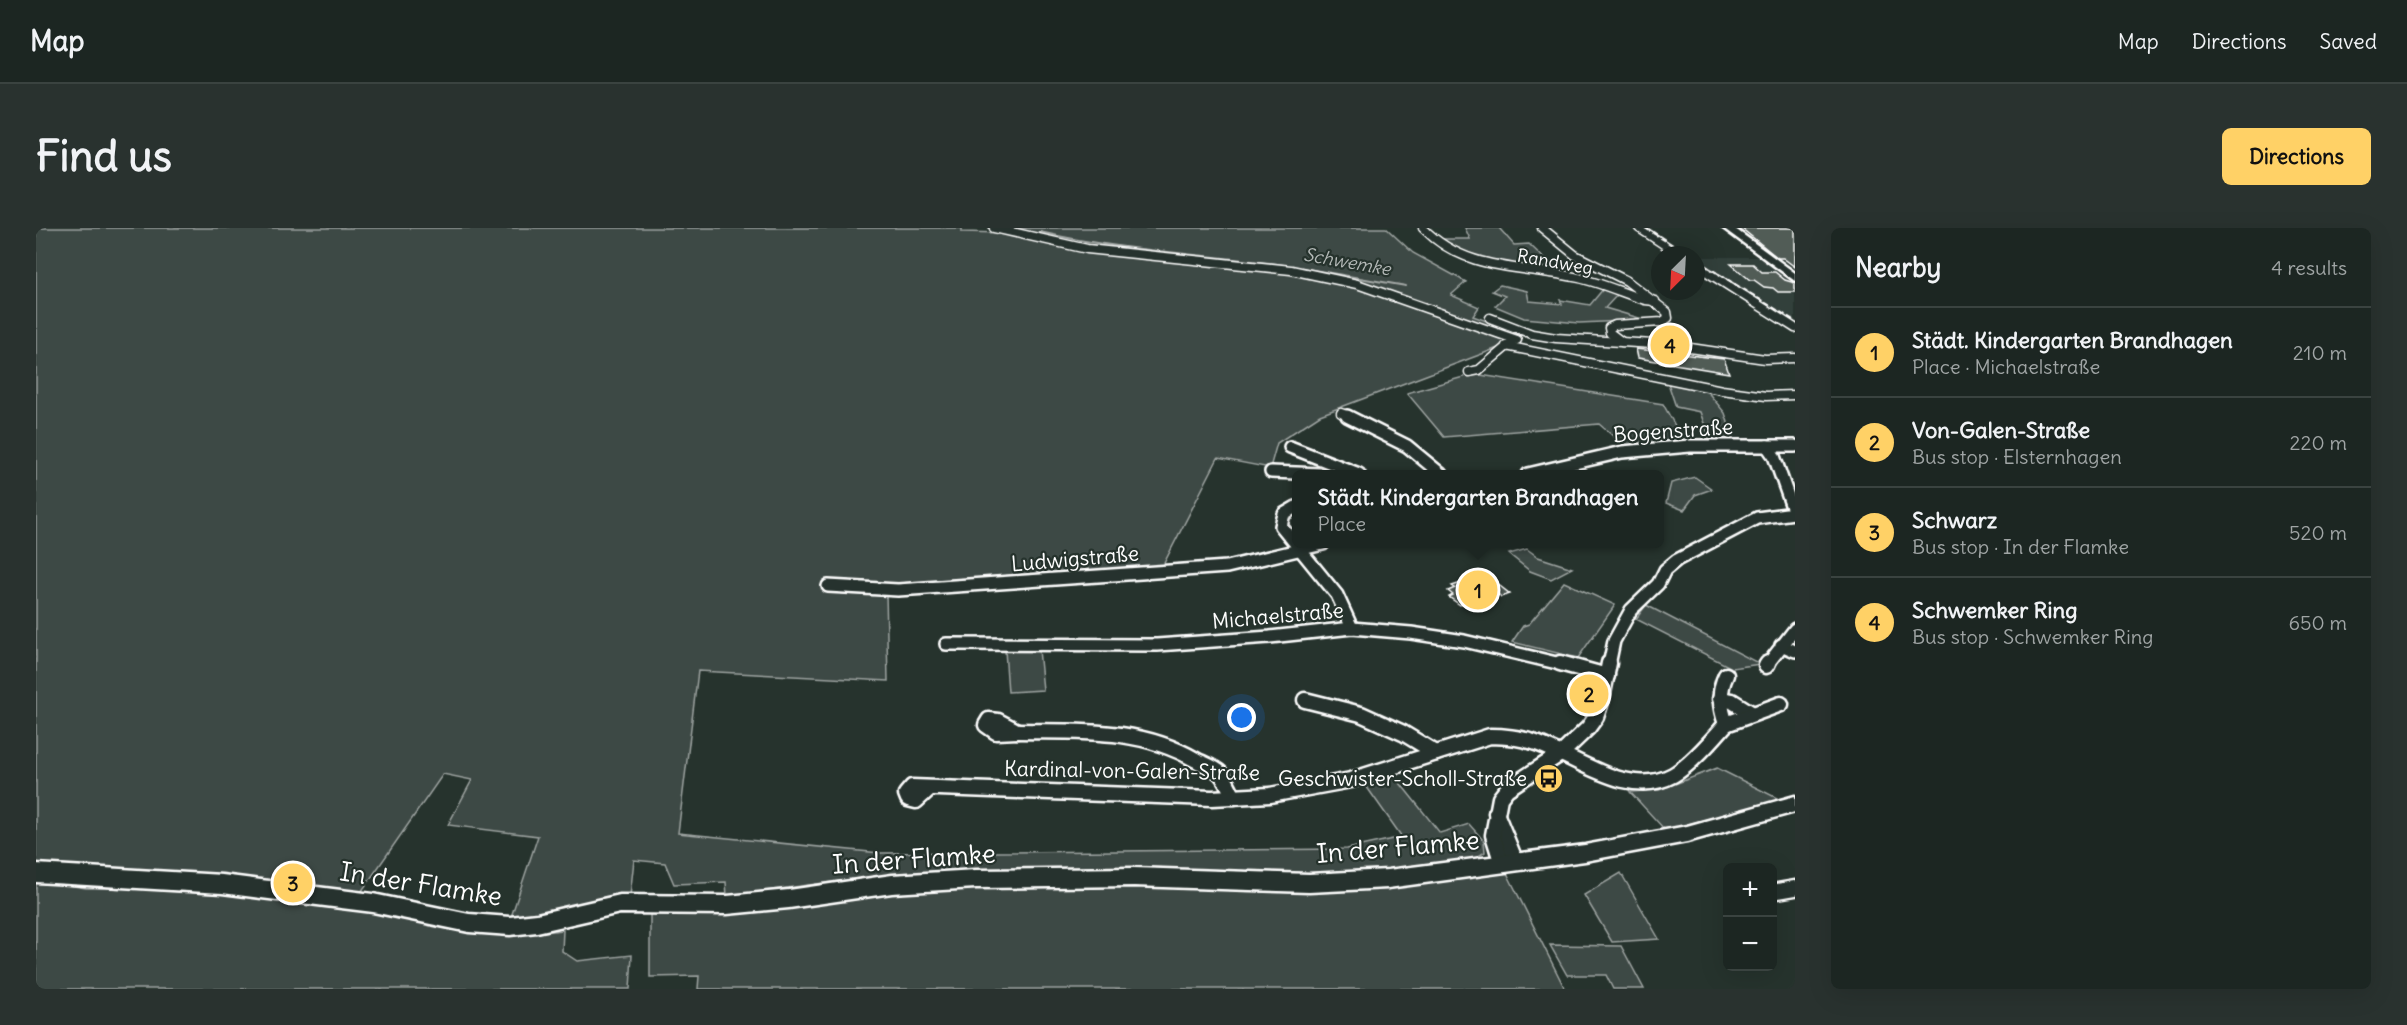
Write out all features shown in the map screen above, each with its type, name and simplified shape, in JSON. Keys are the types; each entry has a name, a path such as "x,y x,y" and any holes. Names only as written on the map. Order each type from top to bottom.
{"main road":[{"path":"1728,228 1795,278"},
{"name":"In der Flamke","path":"36,873 222,884 373,903 469,923 510,926 537,923 620,904 727,905 789,899 892,884 976,879 1134,878 1309,883 1388,879 1585,853 1687,834 1795,804"}],"street":[{"path":"994,228 1087,249 1269,267 1358,284 1482,330 1517,340"},
{"name":"Randweg","path":"1424,228 1437,243 1489,265 1576,278 1655,302"},
{"path":"1542,228 1575,255 1627,281 1667,312 1668,318 1662,322 1615,325 1609,328 1610,333 1622,342"},
{"path":"1639,228 1666,246"},
{"path":"1705,271 1795,328"},
{"path":"1490,318 1532,334 1583,341 1670,345 1746,357 1795,357"},
{"path":"1469,372 1486,365 1506,346 1532,334"},
{"path":"1506,346 1645,376 1746,394 1795,395"},
{"path":"1341,413 1390,436 1437,470"},
{"name":"Bogenstraße","path":"1543,470 1622,452 1690,446 1795,446"},
{"path":"1509,863 1493,835 1500,798 1507,789 1562,753 1579,739 1596,717 1614,641 1631,610 1658,584 1665,570 1677,560 1716,537 1757,518 1794,514 1774,456 1767,446"},
{"path":"1290,447 1349,470"},
{"path":"1554,467 1559,470"},
{"path":"1271,472 1292,473"},
{"path":"1292,508 1287,510 1281,522 1283,530 1292,540"},
{"name":"Ludwigstraße","path":"828,586 898,590 1227,567 1304,548"},
{"path":"1300,549 1337,596 1352,628"},
{"name":"Michaelstraße","path":"946,644 1157,645 1270,638 1352,628 1411,633 1464,641 1518,652 1607,676"},
{"path":"1766,666 1795,629"},
{"path":"1781,645 1795,651"},
{"path":"1726,675 1719,687 1726,724"},
{"path":"1720,699 1732,700 1751,714"},
{"path":"1305,700 1361,714 1403,732 1436,753"},
{"path":"1562,753 1608,775 1637,781 1657,780 1674,774 1726,724 1781,704"},
{"path":"1017,731 1109,733 1137,736 1159,742 1182,750 1220,773 1234,797"},
{"name":"Kardinal-von-Galen-Straße","path":"930,788 1234,797 1306,790 1490,736 1520,736 1562,753"},
{"path":"1777,891 1795,888"}],"shaded area":[{"path":"36,228 962,228 962,232 1003,233 1011,228 1386,228 1413,253 1466,282 1451,295 1479,307 1473,316 1522,334 1511,343 1320,415 1277,443 1270,468 1218,458 1160,571 886,593 888,681 698,671 678,833 880,853 1347,849 1402,837 1364,783 1392,773 1440,833 1469,824 1484,841 1485,852 1474,859 1456,864 1347,878 883,875 727,896 726,882 674,884 665,863 634,860 630,896 510,920 538,836 448,825 472,780 443,774 350,908 504,936 563,930 562,951 577,961 632,955 630,989 36,989 36,880 86,888 279,889 36,871"},
{"path":"1465,228 1499,228 1514,245 1529,244 1548,262 1529,263 1538,272 1464,255 1441,239 1470,239"},
{"path":"1705,257 1765,257 1795,281 1795,328 1705,269"},
{"path":"1500,285 1527,291 1529,301 1562,304 1560,300 1590,305 1604,288 1618,294 1605,308 1646,320 1579,323 1524,318 1495,306 1505,296 1492,291"},
{"path":"1474,374 1663,404 1684,442 1627,448 1599,424 1444,437 1407,393"},
{"path":"1668,383 1706,390 1725,413 1734,441 1710,440 1700,412 1676,407"},
{"path":"1695,477 1712,489 1695,495 1684,510 1666,503 1671,483"},
{"path":"1527,549 1538,557 1572,568 1551,579 1530,571 1509,554"},
{"path":"1564,582 1615,605 1578,658 1512,642 1523,626 1529,624"},
{"path":"1646,605 1760,664 1732,668 1636,619"},
{"path":"1005,650 1039,650 1043,690 1008,692"},
{"path":"1717,768 1781,800 1665,830 1630,792 1659,790"},
{"path":"1507,873 1565,989 698,989 699,976 650,977 650,911 717,914 884,891 934,887 1137,883 1393,887"},
{"path":"1621,873 1659,939 1612,942 1584,895"},
{"path":"1550,945 1621,946 1644,989 1613,989 1606,975 1567,975"}],"building":[{"path":"1741,228 1795,228 1795,267 1783,258 1778,258"},
{"path":"1731,264 1753,264 1762,272 1775,272 1785,280 1795,283 1795,292 1778,292 1773,288 1764,287 1750,280"},
{"path":"1636,349 1724,359 1729,373 1638,358"},
{"path":"1486,575 1510,594 1501,597 1498,594 1475,604 1471,601 1460,605 1449,597 1453,595 1448,591 1455,588 1452,586"}],"waterway":[{"name":"Schwemke","path":"1034,234 1040,232 1100,244 1284,265"},
{"name":"Schwemke","path":"1302,268 1406,286"}],"railway":[{"path":"1645,228 1674,246"},
{"path":"1705,266 1795,321"}],"place":[{"name":"Schwemker Ring","path":"1670,345"},
{"name":"Städt. Kindergarten Brandhagen","path":"1478,590"},
{"name":"Von-Galen-Straße","path":"1589,694"},
{"name":"Geschwister-Scholl-Straße","path":"1548,779"},
{"name":"Schwarz","path":"293,883"}]}
